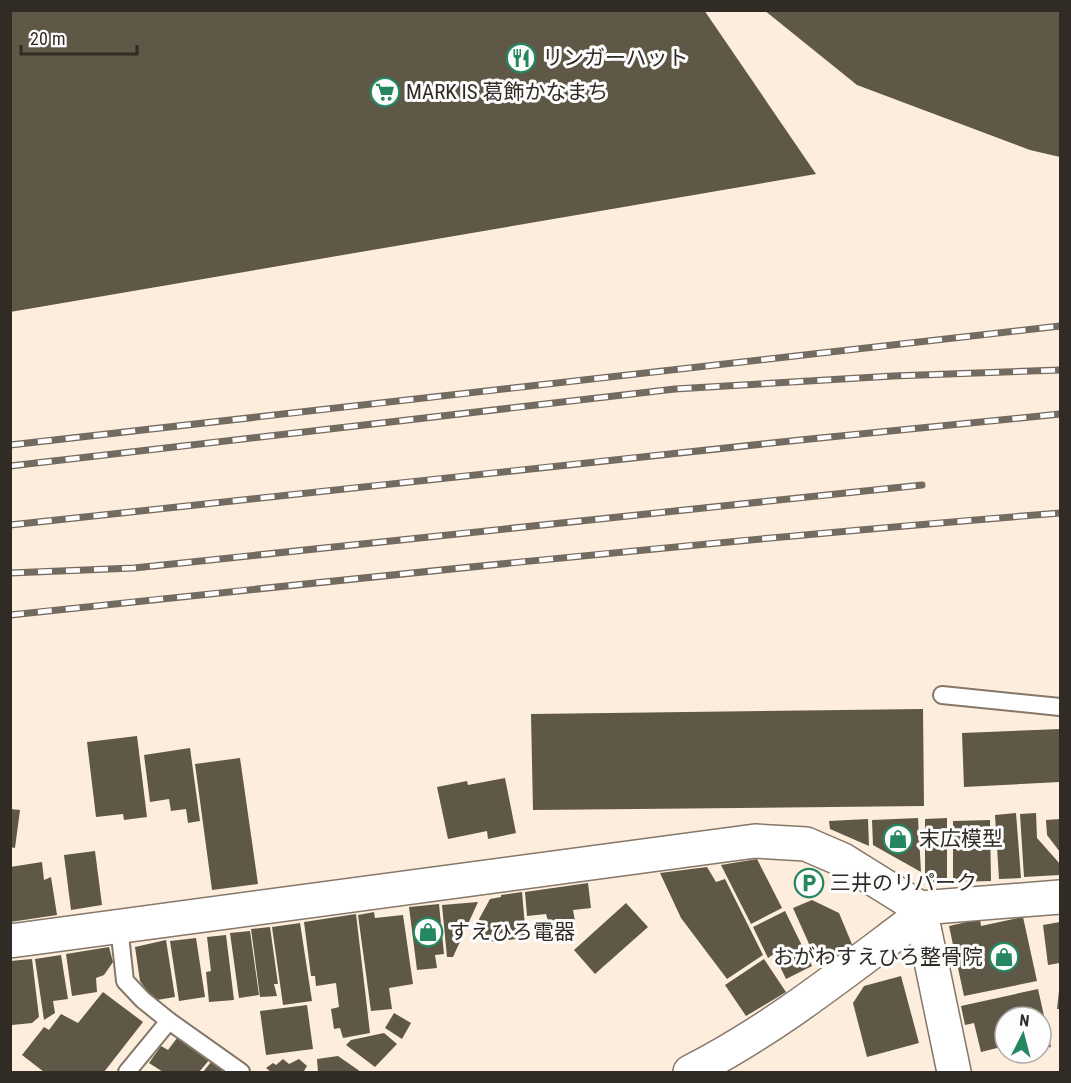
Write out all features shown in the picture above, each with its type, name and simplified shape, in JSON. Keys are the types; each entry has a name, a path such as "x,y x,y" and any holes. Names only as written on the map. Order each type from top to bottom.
{"street":[{"path":"10,941 755,841 806,844 853,866 920,911 954,1072"},
{"path":"690,1072 725,1054 813,995 920,911 1060,897"}],"lane":[{"path":"942,695 1060,707"},
{"path":"118,926 125,981 143,1000 169,1021 241,1072"},
{"path":"127,1072 169,1021"}],"building":[{"name":"MARK IS 葛飾かなまち","path":"10,10 704,10 816,174 10,312"},
{"path":"764,10 1060,10 1060,157 1030,150 857,85"},
{"path":"923,709 924,806 533,810 531,714"},
{"path":"1060,729 1060,782 964,787 962,733"},
{"path":"137,736 147,817 124,820 123,814 96,817 87,742"},
{"path":"190,748 200,821 188,823 186,809 171,811 169,799 150,802 144,755"},
{"path":"240,758 258,884 212,890 195,764"},
{"path":"505,778 516,833 488,839 487,831 448,839 437,787 467,781 468,785"},
{"path":"10,809 20,810 15,848 10,847"},
{"path":"1016,813 1021,878 999,879 995,815"},
{"path":"1036,813 1037,838 1060,864 1060,875 1024,877 1020,814"},
{"path":"918,818 921,872 873,845 872,820"},
{"path":"947,818 947,882 925,882 925,819"},
{"path":"868,819 869,846 830,829 829,821"},
{"path":"1060,819 1060,852 1047,835 1046,820"},
{"path":"990,820 991,881 953,882 953,821"},
{"path":"95,851 102,905 71,910 64,855"},
{"path":"757,859 782,908 751,924 721,865"},
{"path":"42,862 44,880 51,877 57,915 10,922 10,867"},
{"path":"707,867 716,882 725,879 763,955 727,979 681,918 660,873"},
{"path":"588,883 591,908 573,910 575,921 549,924 546,914 527,916 525,892"},
{"path":"522,892 526,938 508,940 505,933 501,933 494,942 472,932 490,899"},
{"path":"812,900 839,913 854,949 818,964 793,908"},
{"path":"478,902 453,957 447,957 442,905"},
{"path":"626,903 648,927 595,974 574,950"},
{"path":"439,904 444,954 435,955 437,968 417,970 409,907"},
{"path":"785,911 812,966 786,979 774,954 768,958 753,927"},
{"path":"374,912 375,918 403,915 413,984 389,988 392,1009 371,1011 358,915"},
{"path":"356,914 370,1033 343,1038 340,1028 334,1029 331,1009 339,1007 336,983 316,986 315,976 311,976 304,922"},
{"path":"1023,917 1037,981 964,996 949,926 980,919 981,926"},
{"path":"1060,922 1060,963 1048,965 1043,925"},
{"path":"300,923 312,1001 283,1005 272,927"},
{"path":"270,927 278,984 274,984 277,996 260,997 251,929"},
{"path":"250,931 259,995 239,998 230,933"},
{"path":"226,935 234,1000 209,1002 206,972 211,971 207,937"},
{"path":"196,938 205,997 179,1001 170,941"},
{"path":"166,940 175,997 157,1000 150,995 140,981 135,947"},
{"path":"109,947 113,962 104,975 96,978 97,992 72,996 66,954"},
{"path":"61,955 68,999 53,1001 55,1013 44,1020 35,959"},
{"path":"32,959 39,1017 32,1023 12,1025 10,961"},
{"path":"764,959 786,992 746,1016 725,985"},
{"path":"901,976 919,1043 867,1057 853,1003 864,986"},
{"path":"1038,989 1042,1005 993,1005 993,1049 981,1052 974,1023 965,1025 961,1006"},
{"path":"1059,991 1060,1009 1057,1009"},
{"path":"103,992 143,1022 104,1072 44,1072 22,1055 44,1027 49,1030 61,1014 78,1023"},
{"path":"307,1005 313,1049 266,1055 260,1011"},
{"path":"394,1013 411,1023 402,1039 385,1028"},
{"path":"384,1033 397,1044 375,1067 346,1045 351,1040"},
{"path":"177,1038 210,1059 199,1072 163,1072 149,1063 161,1046 168,1050"},
{"path":"338,1056 361,1072 318,1072 317,1059"},
{"path":"283,1059 289,1064 299,1059 307,1066 304,1071 306,1072 271,1072 266,1068 273,1063 276,1065"},
{"path":"211,1062 225,1072 203,1072"}],"railway":[{"path":"10,445 1060,326"},
{"path":"10,466 675,389 893,376 1060,370"},
{"path":"10,525 1060,414"},
{"path":"10,573 134,568 922,485"},
{"path":"10,615 666,548 1060,513"}],"place":[{"name":"リンガーハット","path":"521,58"},
{"name":"MARK IS 葛飾かなまち","path":"385,92"},
{"name":"末広模型","path":"898,839"},
{"name":"三井のリパーク","path":"809,883"},
{"name":"すえひろ電器","path":"428,932"},
{"name":"おがわすえひろ整骨院","path":"1004,957"}]}
